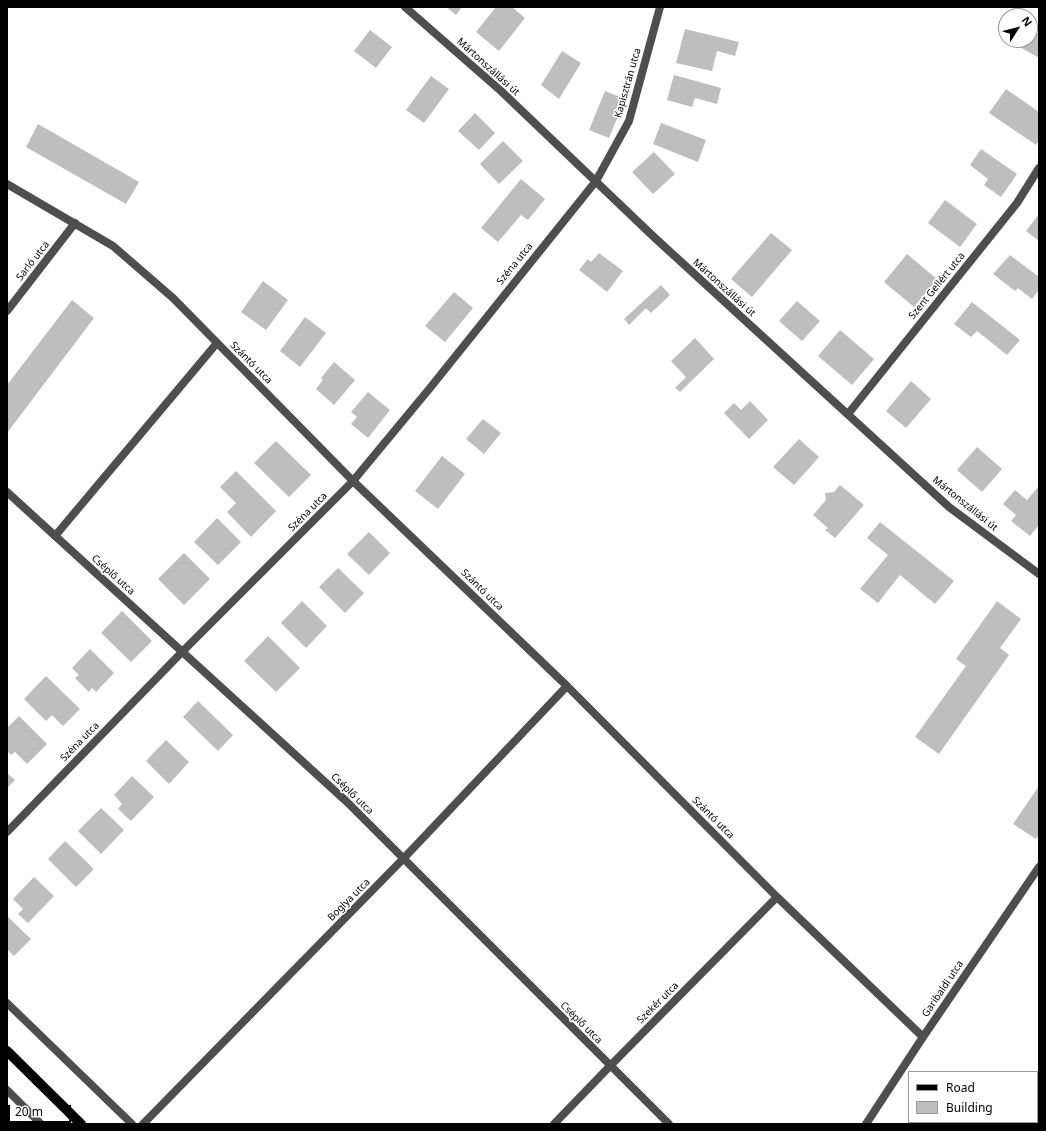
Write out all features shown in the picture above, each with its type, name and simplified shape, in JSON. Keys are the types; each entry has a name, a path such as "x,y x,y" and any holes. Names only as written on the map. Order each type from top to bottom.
{"main road":[{"path":"7,1051 81,1124"}],"street":[{"name":"Mártonszállási út","path":"405,7 501,91 655,238 949,507 1039,574"},
{"name":"Kapisztrán utca","path":"596,181 628,121 660,7"},
{"name":"Szent Gellért utca","path":"848,414 1017,203 1039,168"},
{"name":"Széna utca","path":"7,832 182,652 353,480 430,388 596,181"},
{"name":"Szántó utca","path":"7,184 113,246 173,298 353,480 567,686 777,897 923,1037"},
{"name":"Sarló utca","path":"7,311 75,223"},
{"path":"55,536 217,342"},
{"name":"Cséplő utca","path":"7,492 347,802 669,1124"},
{"name":"Boglya utca","path":"142,1124 403,859 567,686"},
{"name":"Garibaldi utca","path":"866,1124 1039,866"},
{"name":"Szekér utca","path":"554,1124 777,897"},
{"path":"7,1003 132,1124"},
{"path":"7,1090 41,1124"}],"building":[{"path":"446,7 462,7 456,15"},
{"path":"496,7 512,7 525,18 499,51 476,32"},
{"path":"685,29 739,42 735,56 717,51 712,71 676,63"},
{"path":"370,30 392,47 376,68 354,51"},
{"path":"1038,33 1039,34 1039,58 1022,48 1038,48"},
{"path":"562,51 581,63 559,99 541,85"},
{"path":"674,75 721,88 717,104 695,98 692,107 667,100"},
{"path":"431,76 449,89 424,123 406,110"},
{"path":"1006,89 1039,112 1039,140 1036,145 989,113"},
{"path":"605,91 625,99 609,138 589,130"},
{"path":"475,113 495,133 479,150 458,131"},
{"path":"661,123 706,140 698,162 653,144"},
{"path":"38,124 139,182 126,204 26,147"},
{"path":"503,141 523,161 499,184 480,164"},
{"path":"981,149 1017,174 1001,197 984,185 988,179 970,165"},
{"path":"654,152 675,174 653,194 632,172"},
{"path":"521,179 545,199 528,220 521,215 498,242 481,228"},
{"path":"945,200 977,224 960,247 928,223"},
{"path":"1039,214 1039,241 1026,231"},
{"path":"771,233 792,250 752,297 731,279"},
{"path":"599,253 623,271 607,292 579,270 588,259 591,262"},
{"path":"907,254 937,279 914,307 884,282"},
{"path":"1010,255 1039,277 1039,290 1032,299 1018,288 1015,291 993,274"},
{"path":"263,281 288,300 266,330 241,312"},
{"path":"661,285 670,295 651,313 646,308 629,325 624,319"},
{"path":"454,292 473,308 445,342 425,326"},
{"path":"72,300 94,318 7,433 7,385"},
{"path":"797,301 820,321 802,341 779,321"},
{"path":"972,302 1020,340 1007,355 977,331 971,337 954,324"},
{"path":"305,317 326,333 300,367 280,351"},
{"path":"840,330 874,359 852,385 818,356"},
{"path":"695,338 714,359 680,392 675,388 686,377 671,361"},
{"path":"334,362 355,380 334,405 316,389 323,380 321,378"},
{"path":"911,381 931,399 906,428 886,411"},
{"path":"368,392 390,410 368,438 351,424 357,417 351,412"},
{"path":"750,401 768,420 749,439 724,413 734,403 741,410"},
{"path":"483,419 501,433 484,454 466,439"},
{"path":"799,439 819,457 794,485 773,467"},
{"path":"276,441 311,475 289,497 254,463"},
{"path":"977,447 1002,469 982,492 957,470"},
{"path":"442,456 465,474 438,509 415,491"},
{"path":"236,471 276,511 251,537 227,512 236,503 220,487"},
{"path":"840,485 864,505 835,538 825,530 828,528 813,515 826,500 825,493 834,492"},
{"path":"1039,486 1039,525 1030,536 1011,521 1016,515 1003,504 1015,490 1027,500"},
{"path":"217,518 241,542 218,565 194,542"},
{"path":"880,522 954,581 935,604 900,575 878,603 860,589 888,555 867,538"},
{"path":"369,532 390,553 369,575 347,554"},
{"path":"184,553 210,579 184,605 158,579"},
{"path":"338,568 364,593 345,613 319,587"},
{"path":"302,601 327,626 306,648 281,623"},
{"path":"997,601 1021,619 1000,648 1009,655 939,754 915,737 966,666 956,659"},
{"path":"122,611 152,641 131,662 101,633"},
{"path":"268,636 300,668 276,692 244,661"},
{"path":"90,649 114,673 96,692 92,688 89,692 75,678 79,675 72,668"},
{"path":"46,676 80,709 63,726 52,715 46,721 24,699"},
{"path":"198,701 233,735 218,751 183,717"},
{"path":"19,716 47,744 27,764 15,752 11,755 7,751 7,728"},
{"path":"166,740 189,762 169,784 146,761"},
{"path":"7,773 15,780 7,788"},
{"path":"132,776 154,797 131,821 118,809 122,804 114,795"},
{"path":"1039,786 1039,834 1036,839 1013,824"},
{"path":"101,808 124,830 101,854 78,831"},
{"path":"65,841 94,869 76,887 48,859"},
{"path":"34,877 54,896 28,923 18,914 23,909 13,899"},
{"path":"7,916 31,939 14,956 7,949"}]}
